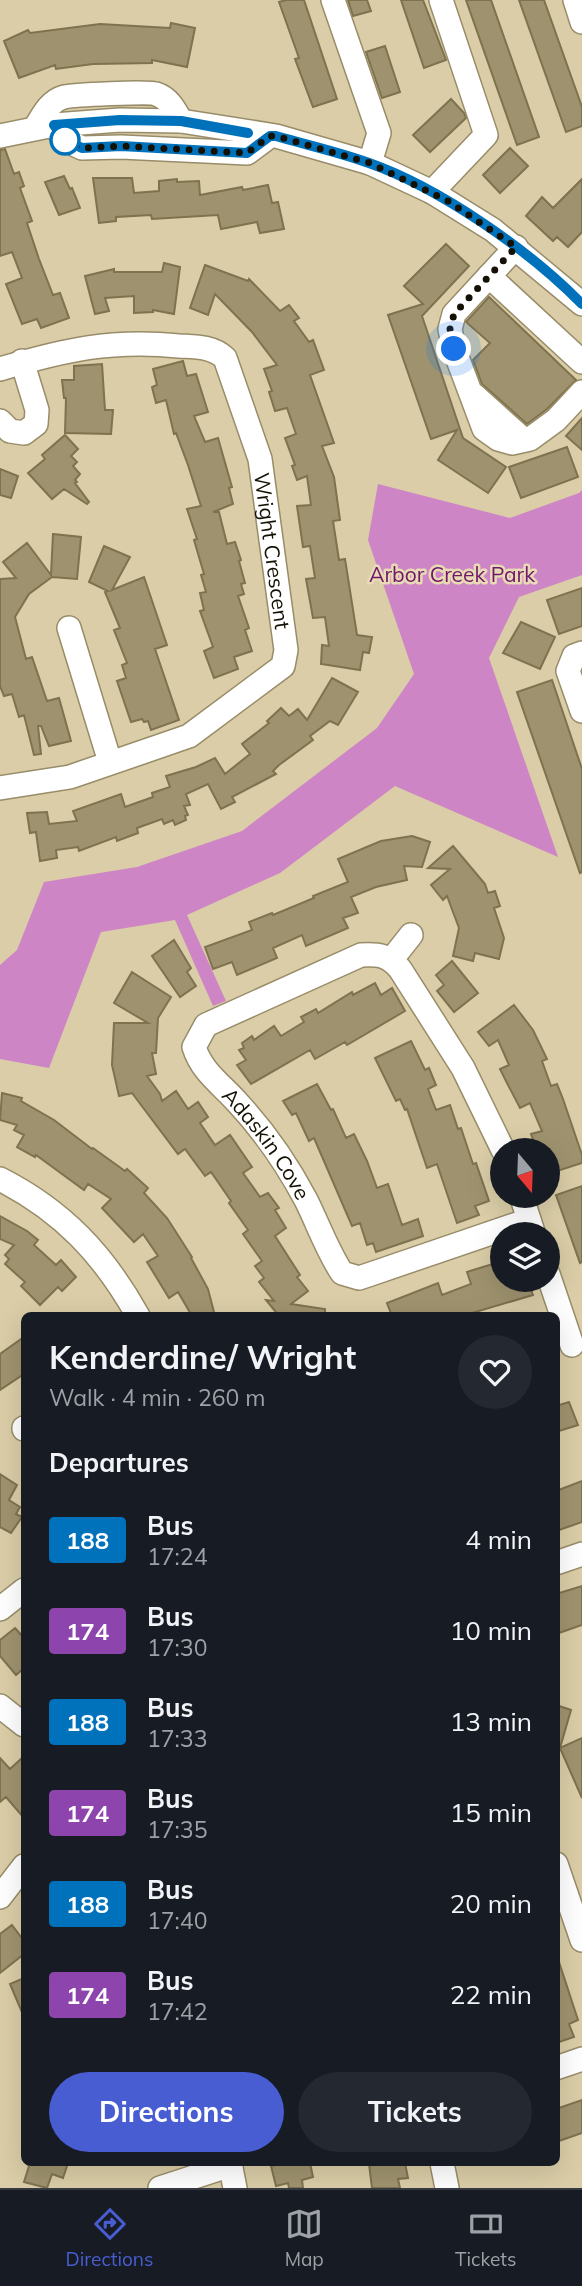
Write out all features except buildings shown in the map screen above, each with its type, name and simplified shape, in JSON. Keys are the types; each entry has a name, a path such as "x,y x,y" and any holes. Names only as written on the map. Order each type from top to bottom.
{"street":[{"path":"333,0 379,133 370,163"},
{"path":"432,192 486,135 441,0"},
{"path":"575,0 582,22"},
{"path":"45,127 49,106 62,97 156,93 173,105 181,121 276,136 370,163 432,192 516,247 578,293"},
{"path":"0,136 45,127 82,148 121,146 247,153 270,136"},
{"path":"516,247 454,314 450,329 454,349 484,429 498,439 512,443 524,440 556,420 582,392"},
{"path":"489,276 582,362"},
{"name":"Wright Crescent","path":"0,788 70,777 189,736 283,666 286,650 260,459 225,358 213,350 156,343 102,344 52,353 5,367"},
{"path":"0,421 10,431 24,433 36,424 37,410 5,367"},
{"path":"69,628 110,762"},
{"path":"582,653 574,656 568,671 582,710"},
{"path":"411,935 391,959 463,1068 497,1138"},
{"name":"Adaskin Cove","path":"391,959 384,955 361,956 206,1025 194,1047 198,1059 204,1070 258,1125 276,1150 304,1197 332,1258 342,1273 359,1278 490,1239"},
{"path":"0,1179 29,1194 65,1222 95,1251 119,1281 136,1312"},
{"path":"555,1292 575,1345"},
{"path":"560,1562 582,1554"},
{"path":"0,1609 21,1592"},
{"path":"0,1706 21,1723"},
{"path":"0,1897 21,1870"},
{"path":"560,1876 582,1940"},
{"path":"560,2067 582,2059"},
{"path":"160,2188 225,2166"},
{"path":"231,2166 235,2188"},
{"path":"443,2166 447,2188"}],"green space":[{"name":"Arbor Creek Park","path":"378,484 510,518 582,490 582,575 519,597 489,658 558,857 395,786 280,873 187,915 226,1001 213,1006 175,920 101,932 49,1068 0,1059 0,965 17,950 44,882 137,867 242,831 377,728 414,674 368,540"}],"bus line":[{"name":"188","path":"248,133 181,121 120,120 54,125 65,140 82,148 121,146 247,153 270,136 276,136 370,163 432,192 493,230 582,304"}],"route":[{"path":"65,140 82,148 121,146 247,153 270,136 276,136 370,163 432,192 516,247 454,314 450,329 454,349"}]}
